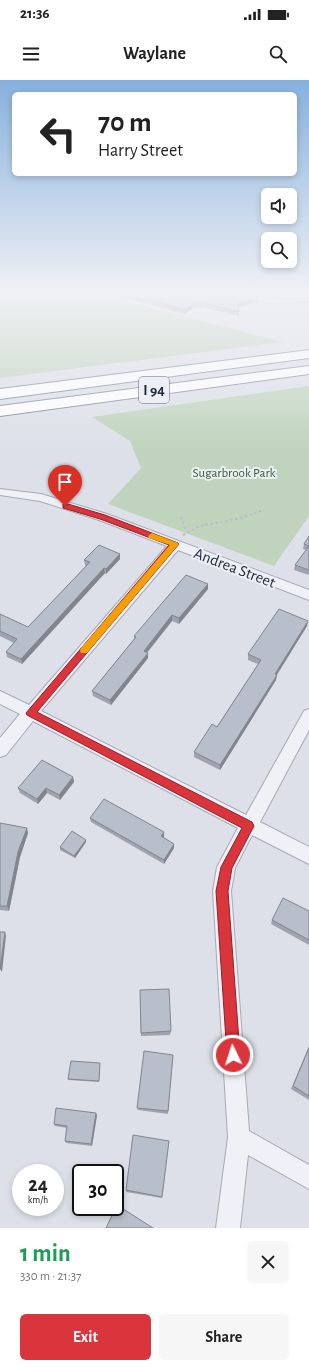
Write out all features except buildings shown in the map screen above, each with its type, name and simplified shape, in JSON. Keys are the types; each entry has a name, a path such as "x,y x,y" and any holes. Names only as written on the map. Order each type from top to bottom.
{"highway":[{"name":"I 94","path":"0,394 309,354"},
{"name":"I 94","path":"0,411 309,370"}],"street":[{"name":"Andrea Street","path":"0,492 40,498 178,540 309,596"},
{"path":"0,750 178,540"},
{"path":"0,697 248,826 309,856"},
{"path":"228,1228 239,1137 222,891 226,867 248,826 261,806 309,715"},
{"path":"239,1137 309,1178"}],"path":[{"path":"178,540 186,531 216,522 234,520 264,510"},
{"path":"180,517 186,531"}],"green space":[{"path":"0,345 263,345 0,378"},
{"name":"Sugarbrook Park","path":"309,386 309,516 274,566 108,504 141,468 130,441 92,417"}],"slow traffic":[{"path":"84,651 175,544 152,536"}],"route":[{"path":"65,506 103,517 175,544 31,713 248,826 226,867 222,891 233,1055"}]}
